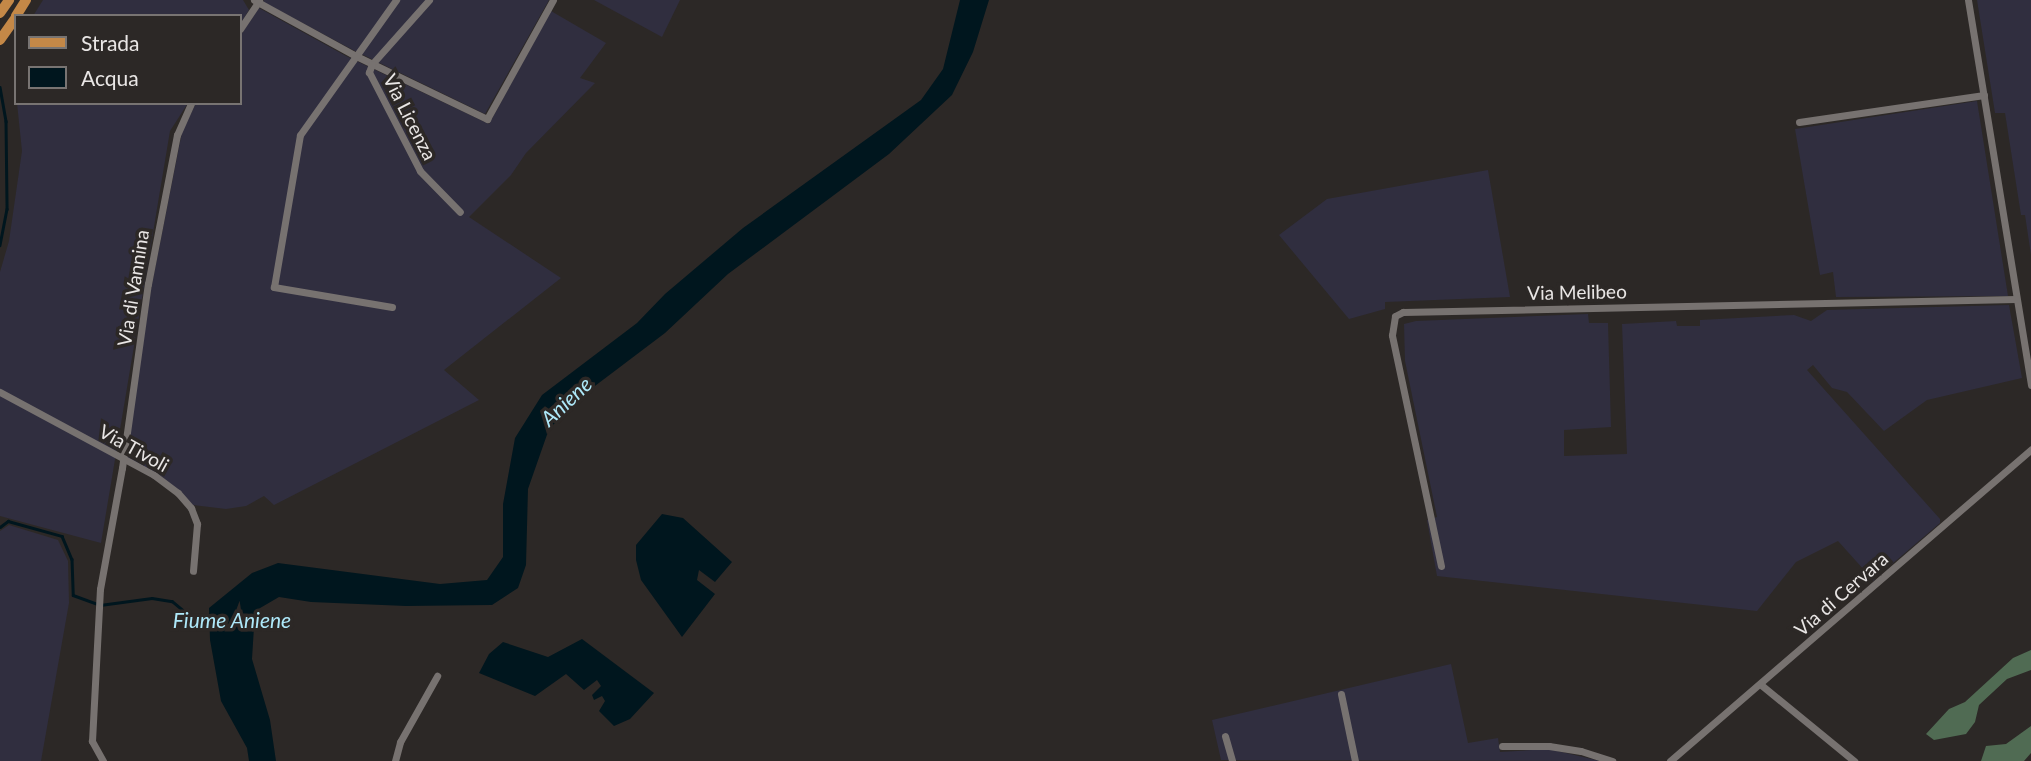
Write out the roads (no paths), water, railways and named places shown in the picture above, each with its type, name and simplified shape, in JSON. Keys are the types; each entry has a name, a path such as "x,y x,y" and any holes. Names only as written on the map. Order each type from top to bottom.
{"main road":[{"path":"0,13 9,0"},
{"path":"0,40 14,19"}],"street":[{"path":"392,307 274,287 300,135 354,55 396,0"},
{"path":"372,64 429,0"},
{"path":"242,26 257,1 354,55 487,118 553,0"},
{"path":"1968,0 2031,385"},
{"name":"Via Licenza","path":"372,64 371,78 397,122 419,171 460,212"},
{"path":"1799,122 1984,95"},
{"name":"Via di Vannina","path":"103,761 93,741 100,589 123,460 148,284 181,122 190,105"},
{"name":"Via Melibeo","path":"1441,566 1392,335 1395,316 1403,312 2016,299"},
{"name":"Via Tivoli","path":"0,391 154,475 188,503 197,524 193,571"},
{"name":"Via di Cervara","path":"1670,761 2031,449"},
{"path":"395,761 400,742 437,676"},
{"path":"1760,684 1843,758 1854,761"},
{"path":"1341,694 1355,761"},
{"path":"1225,736 1232,761"},
{"path":"1502,746 1549,746 1598,755 1612,761"}],"water":[{"name":"Fiume Aniene","path":"960,0 989,0 973,52 952,95 889,154 728,274 665,333 583,395 549,429 528,489 526,565 518,588 492,605 406,606 311,602 279,597 255,611 252,659 270,720 276,761 249,761 247,748 221,701 210,640 209,608 252,573 278,563 440,584 487,580 503,557 503,504 515,438 542,395 637,323 665,294 743,228 921,100 943,69"},
{"path":"662,514 683,518 732,562 715,582 699,570 697,580 715,594 682,637 641,580 636,560 636,545"},
{"path":"582,639 654,693 630,719 614,726 599,711 605,701 602,696 594,700 592,695 601,686 597,680 584,690 566,674 535,696 479,673 489,654 503,642 548,657"}],"waterway":[{"path":"0,87 6,121 7,209 0,245"},
{"path":"0,527 8,521 62,536 72,559 73,595 100,605 152,598 172,601 192,618 210,618"}],"water label":[{"name":"Aniene","path":"566,401"}]}
